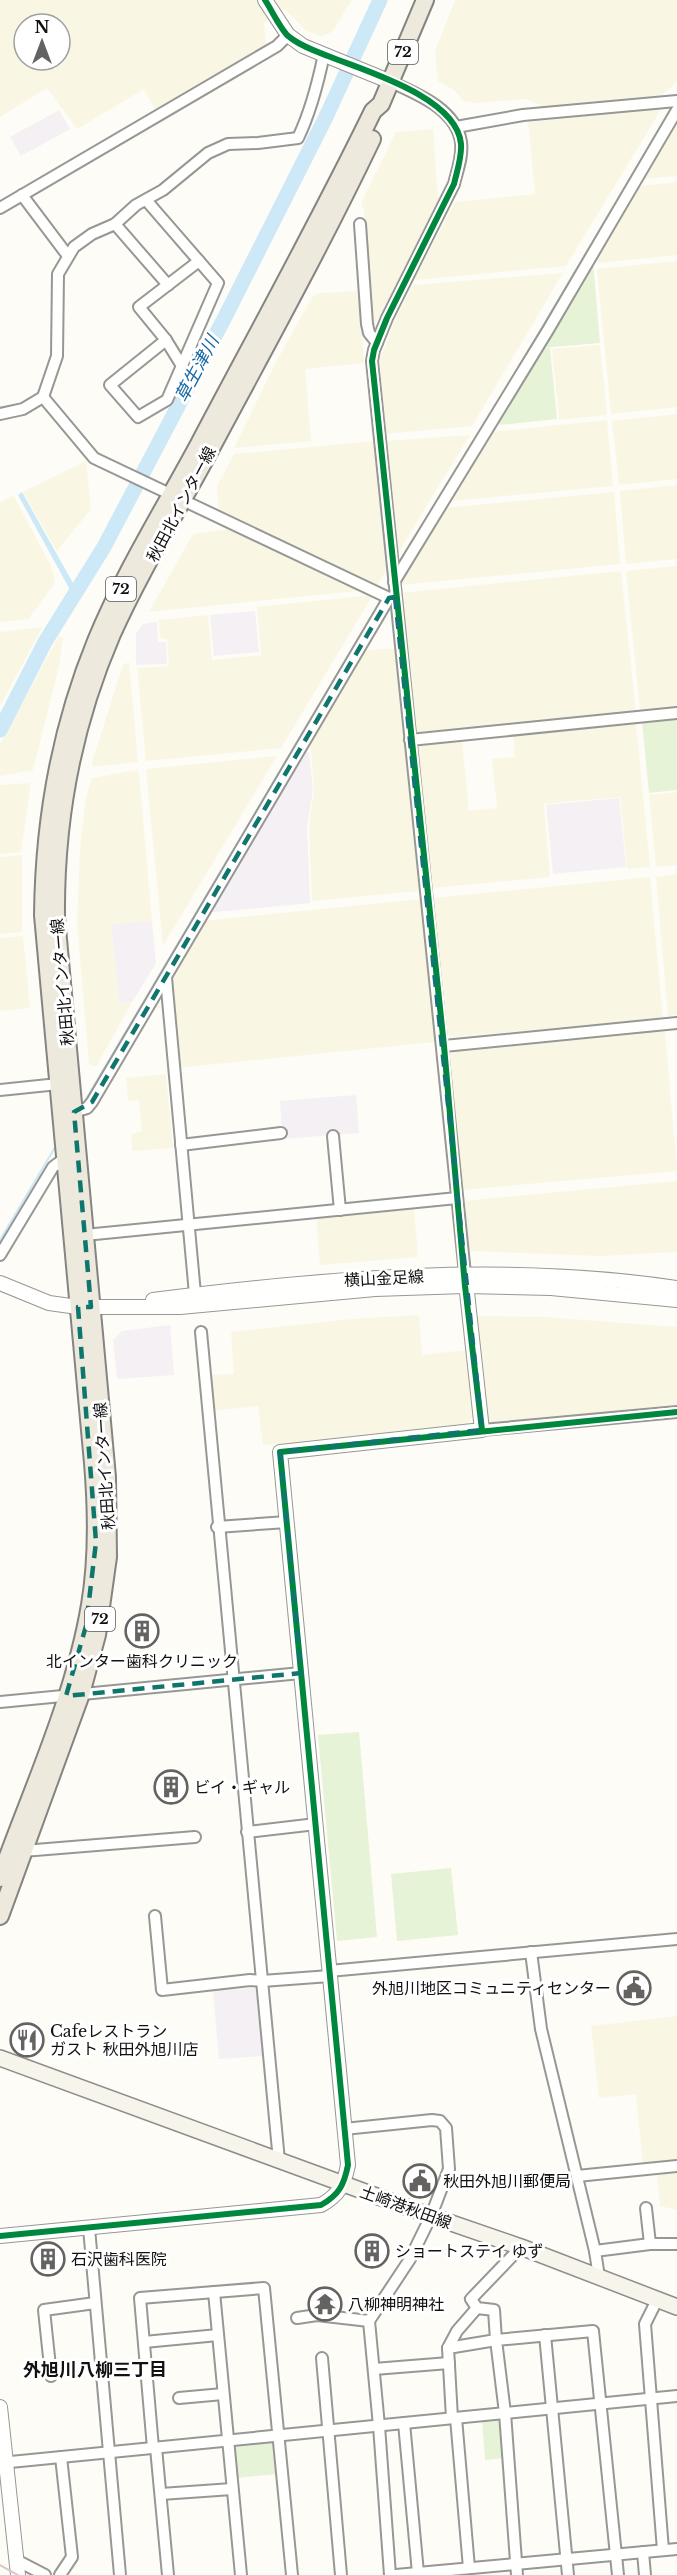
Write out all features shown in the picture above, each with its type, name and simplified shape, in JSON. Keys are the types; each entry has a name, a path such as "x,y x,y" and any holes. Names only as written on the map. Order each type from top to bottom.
{"main road":[{"name":"秋田北インター線","path":"85,1307 85,1234 71,1125 58,1084 44,915 46,845 55,775 70,717 97,639 336,213 382,115 381,104 425,0"},
{"name":"秋田北インター線","path":"0,1878 73,1695 102,1609 109,1536 107,1477 85,1307 71,1125 56,917 58,839 65,792 83,713 105,651 177,498"},
{"name":"秋田北インター線","path":"0,1916 11,1852"},
{"name":"土崎港秋田線","path":"0,2058 344,2185 521,2247 677,2307"}],"street":[{"path":"265,0 288,35 303,46 368,72 430,101 456,127 461,143 460,160 454,184 391,309 377,342 372,361 394,579"},
{"path":"0,208 277,46 288,35"},
{"path":"0,414 22,409 43,397 57,357 58,274 74,246 92,234 115,224 163,190 208,153 228,144 298,138 306,122 327,56"},
{"path":"456,127 523,116 675,104"},
{"path":"0,1255 53,1167 71,1125 92,1102 166,977 388,596 394,579 548,330 675,104"},
{"path":"22,195 68,255"},
{"path":"146,200 218,283 167,400 138,417 111,385 166,340"},
{"path":"115,224 168,285"},
{"path":"360,224 369,333 377,342"},
{"path":"182,366 166,340 140,307 199,261"},
{"path":"43,397 94,458 388,596"},
{"path":"388,596 410,740 444,1046 465,1280 482,1430"},
{"path":"410,740 677,713"},
{"path":"166,977 195,1294"},
{"path":"444,1046 677,1023"},
{"path":"0,1090 58,1084"},
{"path":"181,1145 281,1133"},
{"path":"333,1137 340,1209"},
{"path":"85,1234 457,1198"},
{"name":"横山金足線","path":"0,1283 49,1303 85,1307 180,1307 465,1280 546,1275 677,1288"},
{"name":"横山金足線","path":"85,1307 376,1276 465,1280 677,1300"},
{"path":"201,1332 217,1527 279,2161"},
{"path":"0,2236 321,2205 334,2198 344,2185 348,2165 280,1452 677,1412"},
{"path":"217,1527 287,1522"},
{"path":"0,1702 301,1672"},
{"path":"247,1832 316,1824"},
{"path":"11,1852 195,1837"},
{"path":"155,1916 162,1990 677,1939"},
{"path":"531,1952 541,2029 595,2250 599,2277"},
{"path":"344,2129 432,2120 440,2121 446,2128 449,2169 431,2216 410,2259 369,2321 390,2575"},
{"path":"577,2176 677,2166"},
{"path":"646,2208 650,2244"},
{"path":"89,2228 120,2575"},
{"path":"595,2250 650,2244 677,2244"},
{"path":"516,2570 505,2413 494,2310 477,2308 471,2299 521,2247"},
{"path":"168,2575 140,2298 264,2288 292,2575"},
{"path":"214,2292 241,2575"},
{"path":"657,2300 645,2324 663,2550"},
{"path":"51,2376 44,2310 95,2303"},
{"path":"469,2568 448,2348 457,2331 477,2308"},
{"path":"297,2318 326,2316 369,2321"},
{"path":"448,2348 496,2340 593,2331 618,2575"},
{"path":"144,2342 218,2335"},
{"path":"545,2335 568,2575"},
{"path":"322,2358 341,2575"},
{"path":"374,2369 449,2363"},
{"path":"178,2398 223,2394"},
{"path":"2,2463 677,2396"},
{"path":"0,2407 2,2463 18,2575"},
{"path":"404,2423 418,2573"},
{"path":"60,2575 72,2557 61,2457"},
{"path":"161,2494 232,2489"},
{"path":"396,2575 469,2568 490,2571 516,2570 567,2559 677,2549"},
{"path":"643,2552 645,2575"},
{"path":"16,2560 45,2575"}],"highlighted area":[{"path":"395,597 482,1430 280,1452 301,1673 66,1696 86,1626 96,1542 78,1307 91,1307 74,1112 92,1102 389,598"}],"shaded area":[{"path":"0,0 352,0 332,32 322,36 306,31 285,9 264,23 266,46 155,109 144,89 77,129 47,88 0,117"},
{"path":"455,0 677,0 677,79 673,86 660,96 546,107 525,99 476,103 464,101 454,90 438,81 435,51"},
{"path":"662,108 566,266 414,280 455,202 535,194 528,122"},
{"path":"59,110 70,129 21,156 10,137"},
{"path":"677,121 677,176 641,179"},
{"path":"433,129 438,200 373,329 364,210 361,203 396,132"},
{"path":"677,182 677,255 598,263 597,255 641,186"},
{"path":"677,261 677,407 611,414 597,269"},
{"path":"563,273 472,426 384,434 380,359 397,316 413,285"},
{"path":"359,291 364,363 305,369 311,441 234,448 274,366 312,297 320,293"},
{"path":"600,345 607,415 559,420 552,349"},
{"path":"677,414 677,479 619,485 612,421"},
{"path":"607,420 613,486 452,501 452,492 491,432"},
{"path":"470,435 396,556 385,441"},
{"path":"375,441 386,570 377,586 219,513 217,486 234,454"},
{"path":"86,461 91,509 57,551 23,492"},
{"path":"677,485 677,559 626,564 620,491"},
{"path":"614,492 620,564 399,585 399,580 445,508"},
{"path":"13,495 51,566 55,578 53,586 28,619 0,622 0,503"},
{"path":"229,529 366,590 149,612 193,534"},
{"path":"677,566 677,707 640,710 626,571"},
{"path":"621,571 636,712 414,734 400,593"},
{"path":"373,595 281,748 146,761 137,668 169,666 167,639 160,638 159,620 208,615 212,660 261,655 257,607"},
{"path":"255,611 259,652 214,656 210,615"},
{"path":"157,622 158,642 166,642 167,664 136,665 136,634 143,624"},
{"path":"42,628 0,706 0,632"},
{"path":"59,636 63,639 59,666 33,770 0,776 0,744"},
{"path":"395,648 419,891 312,901 309,826 314,791 311,749 308,743 361,651"},
{"path":"129,662 138,762 93,767 92,762 123,665"},
{"path":"636,723 650,867 627,869 620,797 544,804 550,877 431,888 417,745 462,741 469,811 497,808 492,759 515,757 513,734"},
{"path":"303,751 309,752 313,790 307,827 310,903 206,913"},
{"path":"277,756 163,946 146,769"},
{"path":"137,770 152,921 111,924 119,1003 132,1002 96,1067 89,1064 77,924 80,848 86,797 92,778"},
{"path":"31,783 21,852 0,854 0,785"},
{"path":"677,792 677,865 656,867 649,795"},
{"path":"619,798 626,867 553,874 546,805"},
{"path":"22,855 22,932 0,934 0,857"},
{"path":"677,874 677,1015 668,1016 656,877"},
{"path":"650,877 663,1019 452,1037 448,1034 433,898"},
{"path":"421,899 435,1042 176,1068 169,982 202,921"},
{"path":"152,921 156,963 132,1002 119,1003 111,924"},
{"path":"23,936 30,1008 0,1011 0,938"},
{"path":"665,1030 677,1171 461,1190 448,1053"},
{"path":"166,1074 173,1148 132,1151 131,1134 142,1131 139,1100 128,1101 126,1078"},
{"path":"356,1095 359,1133 283,1139 280,1101"},
{"path":"677,1181 677,1252 601,1256 470,1251 463,1201"},
{"path":"414,1207 418,1257 320,1265 316,1215"},
{"path":"419,1315 422,1355 466,1350 473,1416 466,1426 263,1445 258,1406 212,1411 210,1375 234,1374 231,1332 351,1319"},
{"path":"476,1316 544,1317 677,1327 677,1405 492,1424 485,1419"},
{"path":"170,1325 174,1375 117,1379 113,1340 122,1331"},
{"path":"256,1988 263,2056 219,2059 213,1990"},
{"path":"677,2016 677,2161 643,2165 636,2094 599,2098 591,2026"},
{"path":"677,2173 677,2210 660,2206 657,2175"}],"green space":[{"path":"593,262 600,343 541,348"},
{"path":"550,348 557,419 500,425 498,420 540,349"},
{"path":"677,718 677,790 649,793 642,721"},
{"path":"359,1732 377,1937 337,1941 318,1735"},
{"path":"451,1868 458,1935 397,1941 391,1874"},
{"path":"501,2418 505,2458 485,2460 482,2420"},
{"path":"273,2441 277,2474 236,2478 234,2445"}],"water":[{"path":"22,492 78,592 74,597 18,495"}],"waterway":[{"name":"草生津川","path":"0,730 45,642 104,547 225,317 325,119 380,0"},
{"path":"492,412 674,104"},
{"path":"83,1104 358,639"},
{"path":"0,1240 57,1144"}],"railway":[{"path":"0,2565 18,2575"}],"cycle path":[{"path":"265,0 284,31 296,42 385,78 427,99 456,127 461,144 454,184 387,318 372,361 444,1046 465,1286 482,1430"},
{"path":"0,2236 321,2205 340,2189 345,2178 348,2165 280,1452 677,1412"}],"place":[{"name":"北インター歯科クリニック","path":"142,1631"},
{"name":"ビイ・ギャル","path":"171,1787"},
{"name":"外旭川地区コミュニティセンター","path":"634,1988"},
{"name":"Cafeレストラン ガスト 秋田外旭川店","path":"27,2040"},
{"name":"秋田外旭川郵便局","path":"420,2181"},
{"name":"ショートステイ ゆず","path":"372,2251"},
{"name":"石沢歯科医院","path":"48,2259"},
{"name":"八柳神明神社","path":"325,2304"}],"district":[{"name":"外旭川八柳三丁目","path":"95,2370"}]}
